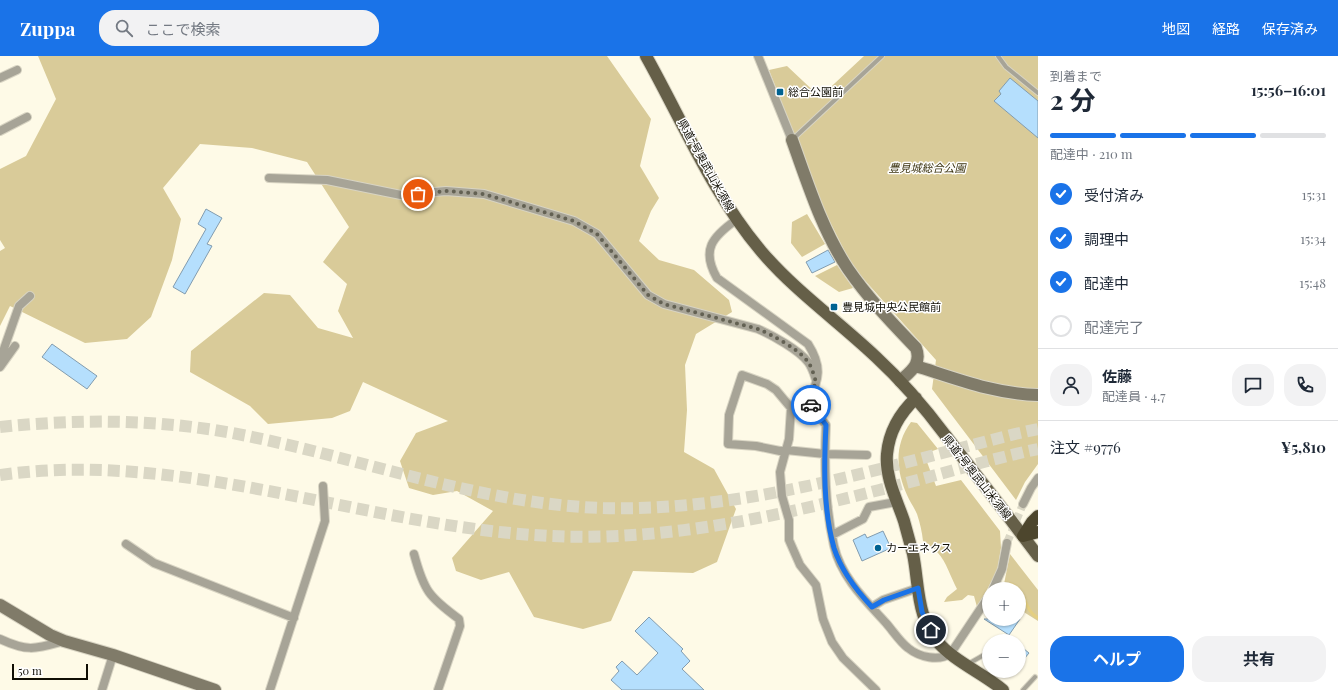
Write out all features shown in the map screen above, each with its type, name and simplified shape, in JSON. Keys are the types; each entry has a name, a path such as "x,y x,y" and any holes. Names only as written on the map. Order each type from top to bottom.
{"highway":[{"path":"1023,536 1038,516"},
{"path":"1023,536 1038,532"}],"main road":[{"name":"県道7号奥武山米須線","path":"646,56 714,184 736,220 793,285 875,356 916,398 1038,556"},
{"path":"916,398 906,407 899,418 889,446 888,470 896,502 904,522 913,555 918,588 926,621 938,642 1003,690"}],"street":[{"path":"758,56 825,227 847,268 869,298 916,348 919,358 916,366 900,381"},
{"path":"0,78 17,70"},
{"path":"0,131 27,116"},
{"path":"269,178 327,180 400,195 446,191 484,194 574,221 597,234 648,295 664,304 758,329 768,334 801,355 808,362 816,382"},
{"path":"736,220 722,230 712,241 708,253 710,266 718,278 808,344 815,356 819,373 808,402 801,407 791,408"},
{"path":"0,360 19,306 30,296"},
{"path":"0,367 15,346"},
{"path":"916,366 991,390 1018,395 1038,395"},
{"path":"867,455 825,454 786,450 780,452 756,446 728,444 729,415 742,375 767,384 776,390 791,408 789,439 786,450 780,472 782,496 789,520 789,540 800,566 816,585 823,619 832,642 843,658 876,690"},
{"path":"808,402 826,425 825,454 827,509 832,535 840,562 856,591 909,649 935,658 945,657 951,653 982,606"},
{"path":"1023,504 1038,478"},
{"path":"270,690 325,521 322,486"},
{"path":"832,535 863,520 869,507 896,502"},
{"path":"996,582 1002,569 1006,543"},
{"path":"126,544 154,563 294,618"},
{"path":"414,554 420,575 427,590 435,601 459,619 460,626 438,690"},
{"path":"872,607 884,600 918,588"},
{"path":"0,605 50,635 64,641 113,655 215,690"},
{"path":"0,639 18,648 34,649 64,641"},
{"path":"102,690 113,655"}],"lane":[{"path":"792,140 882,56"},
{"path":"998,56 1006,66 1038,93"},
{"path":"968,665 982,656"},
{"path":"1023,690 1035,677"}],"green space":[{"path":"38,56 607,56 651,119 640,166 659,198 651,211 639,241 659,260 694,270 729,300 732,312 696,334 685,365 687,410 684,452 714,469 736,509 717,562 693,573 633,571 611,621 583,629 534,617 509,572 481,580 456,571 452,558 493,511 457,491 433,495 409,488 400,461 416,433 448,421 363,382 350,411 332,418 268,424 250,406 190,372 191,351 264,293 290,295 318,328 353,338 338,311 347,284 323,262 349,227 307,162 252,148 200,144 163,188 181,219 172,260 151,317 127,339 85,343 10,306 0,326 0,251 5,248 0,240 0,169 26,156 56,99"},
{"name":"豊見城総合公園","path":"864,56 1038,56 1038,464 1025,482 1016,500 932,389 936,360 852,266 821,204 769,70 787,66 820,97"},
{"path":"807,214 825,244 802,257 791,243 792,222"},
{"path":"837,265 853,288 839,292 815,276"},
{"path":"911,422 917,423 938,449 924,454 936,486 961,480 1000,531 1001,548 997,572 991,582 982,582 982,598 977,607 974,596 968,595 962,600 944,602 947,597 957,589 941,556 923,541 917,514 903,486 898,458 899,449 905,431"},
{"path":"1010,554 1038,590 1038,621 1026,613 1026,582 1004,582"}],"building":[{"path":"1010,78 1038,101 1038,138 994,101 1001,94 999,91"},
{"path":"206,209 222,218 207,244 212,246 185,294 173,287 206,229 198,224"},
{"path":"828,250 835,262 812,273 806,262"},
{"path":"52,344 97,376 87,389 42,357"},
{"path":"883,531 891,548 862,561 853,540 865,534 867,538"},
{"path":"649,617 683,649 681,651 690,661 682,669 704,690 622,690 611,680 619,671 616,667 622,661 637,675 658,653 635,631"},
{"path":"995,626 1015,626 1010,634"}],"waterway":[{"path":"1026,602 1033,615 1038,618"}],"tunnel":[{"path":"0,427 29,424 116,422 203,428 278,443 462,489 556,505 603,508 656,507 708,503 760,495 862,473 1038,429"},
{"path":"0,475 70,470 139,472 276,492 412,519 481,530 550,536 596,537 687,530 732,523 821,504 1038,449"},
{"path":"1007,543 1023,504"}],"way so far":[{"path":"418,194 446,191 484,194 574,221 597,234 648,295 664,304 758,329 801,355 808,362 813,371 816,382 815,388 808,402 811,405"}],"place":[{"name":"総合公園前","path":"780,92"},
{"name":"豊見城中央公民館前","path":"834,307"},
{"name":"カーエネクス","path":"878,548"}],"route":[{"path":"811,405 826,425 825,454 827,509 834,548 840,562 856,591 872,607 874,604 911,589 918,588 922,612 931,630"}]}
